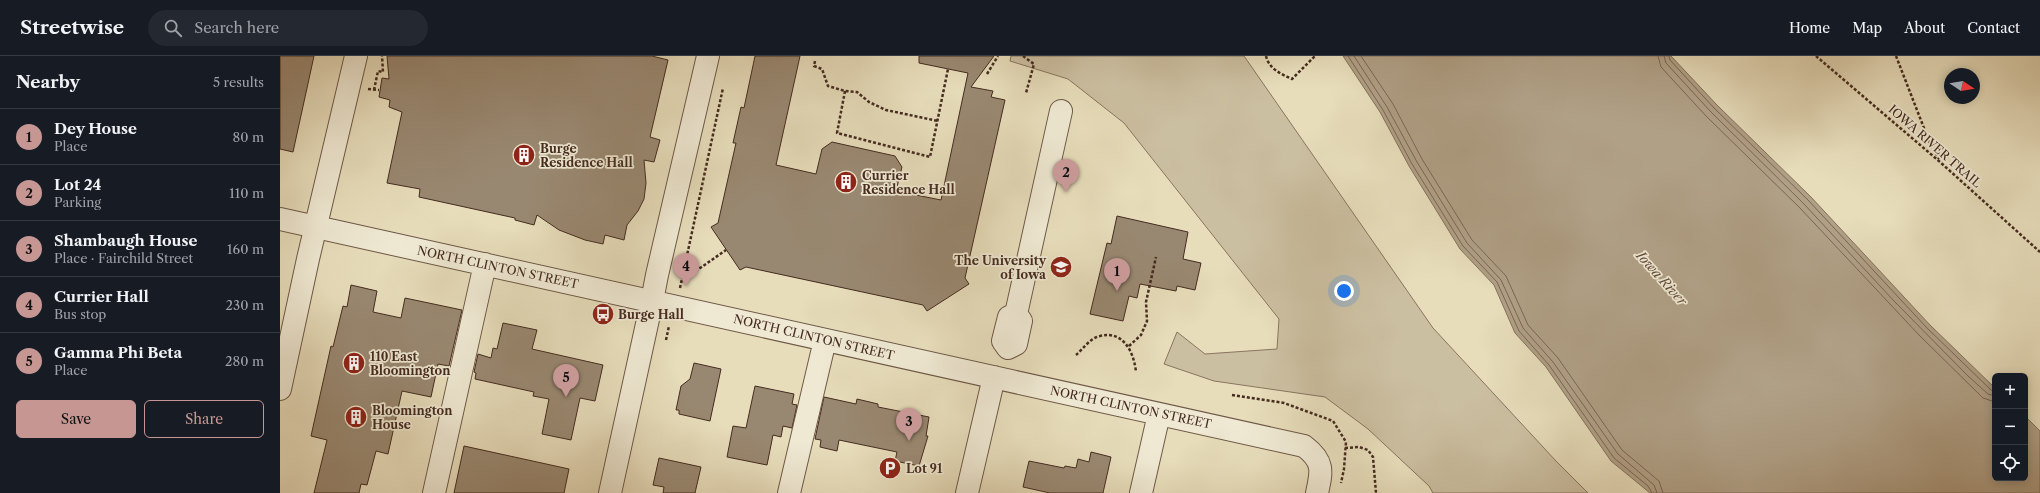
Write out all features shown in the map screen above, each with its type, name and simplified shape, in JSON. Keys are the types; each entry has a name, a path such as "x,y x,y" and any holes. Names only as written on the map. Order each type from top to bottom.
{"street":[{"path":"280,389 356,56"},
{"path":"610,493 657,275 708,56"},
{"path":"967,493 998,378 1008,348 1003,341 1008,317 1016,314 1061,111"},
{"name":"NORTH CLINTON STREET","path":"280,219 1304,446 1314,453 1320,463 1321,477 1318,489"},
{"path":"434,493 485,264"},
{"path":"789,493 825,340"},
{"path":"1141,493 1159,414"}],"path":[{"path":"374,90 378,71 383,72 382,56"},
{"path":"987,74 998,56"},
{"path":"1023,56 1034,64 1026,93"},
{"path":"1266,56 1267,62 1278,73 1292,78 1314,56"},
{"name":"IOWA RIVER TRAIL","path":"1816,56 1940,162 2040,252"},
{"path":"1896,56 1929,141 1940,162"},
{"path":"816,61 814,66 822,69 828,86 845,91 857,92 869,102 886,110 938,121"},
{"path":"845,91 838,133 930,157 948,69"},
{"path":"666,340 682,280 724,86"},
{"path":"682,280 726,250"},
{"path":"1129,346 1142,335 1147,321 1146,302 1156,257"},
{"path":"1076,355 1090,341 1100,336 1120,339 1129,346 1134,357 1136,372"},
{"path":"1345,448 1359,447 1368,450 1374,457 1376,493"}],"shaded area":[{"path":"1011,56 1244,56 1433,328 1556,461 1588,493 1433,493 1429,486 1368,429 1325,397 1214,381 1164,364 1177,332 1205,354 1277,349 1279,319 1124,123 1068,79 1010,61"}],"water":[{"name":"Iowa River","path":"1343,56 1671,56 1717,105 1811,197 1930,325 1992,385 1992,481 2028,481 2028,419 2040,431 2040,493 1650,493 1611,461 1546,367 1515,333 1494,285 1460,249 1409,166 1380,112"}],"building":[{"path":"280,56 314,56 293,152 280,149"},
{"name":"Burge Residence Hall","path":"387,56 652,56 668,60 650,137 660,140 654,162 644,160 646,183 644,199 638,211 627,225 624,240 605,235 603,244 585,240 559,230 537,215 534,225 515,220 515,218 419,197 420,189 387,183 402,112 389,107 390,100 379,97 382,78 389,79"},
{"name":"Currier Residence Hall","path":"755,56 800,56 776,165 816,174 822,149 832,142 895,156 902,167 896,191 941,200 968,73 919,63 919,56 994,56 971,87 993,91 991,97 1005,100 965,278 969,284 927,311 923,305 746,267 740,270 711,227 718,223 736,143 733,143 741,107 744,108"},
{"path":"1117,216 1188,232 1183,259 1201,263 1195,290 1177,286 1176,291 1140,284 1137,298 1129,296 1123,321 1090,314 1107,243 1111,244"},
{"path":"351,285 377,291 373,312 401,318 405,298 462,310 449,366 438,364 431,397 402,391 388,454 376,451 367,485 361,484 359,493 314,493 327,440 311,436 331,346 333,347 343,306 347,307"},
{"path":"503,323 537,330 532,349 603,365 595,401 580,398 571,440 542,434 549,399 533,396 534,392 475,379 476,373 474,372 478,354 491,358 493,348 497,349"},
{"path":"694,363 721,369 710,421 679,414 679,410 676,410 681,386 690,379"},
{"path":"755,386 794,394 792,404 797,405 792,428 783,426 781,437 773,435 767,465 727,457 733,426 746,428"},
{"path":"824,397 856,404 857,399 878,404 878,407 929,417 926,436 928,436 919,466 895,461 897,452 839,440 837,451 820,447 821,440 815,439"},
{"path":"464,446 569,469 564,493 454,493"},
{"path":"1091,452 1111,457 1103,493 1050,493 1023,487 1029,461 1064,468 1065,466 1076,468 1078,459 1089,462"},
{"path":"659,458 701,467 695,493 663,493 664,487 653,485"}],"place":[{"name":"Burge Residence Hall","path":"524,155"},
{"name":"Currier Residence Hall","path":"846,182"},
{"name":"Lot 24","path":"1066,192"},
{"name":"The University of Iowa","path":"1061,267"},
{"name":"Currier Hall","path":"686,286"},
{"name":"Dey House","path":"1117,291"},
{"name":"Burge Hall","path":"603,314"},
{"name":"110 East Bloomington","path":"354,363"},
{"name":"Gamma Phi Beta","path":"566,397"},
{"name":"Bloomington House","path":"356,417"},
{"name":"Shambaugh House","path":"909,441"},
{"name":"Lot 91","path":"890,468"}]}
